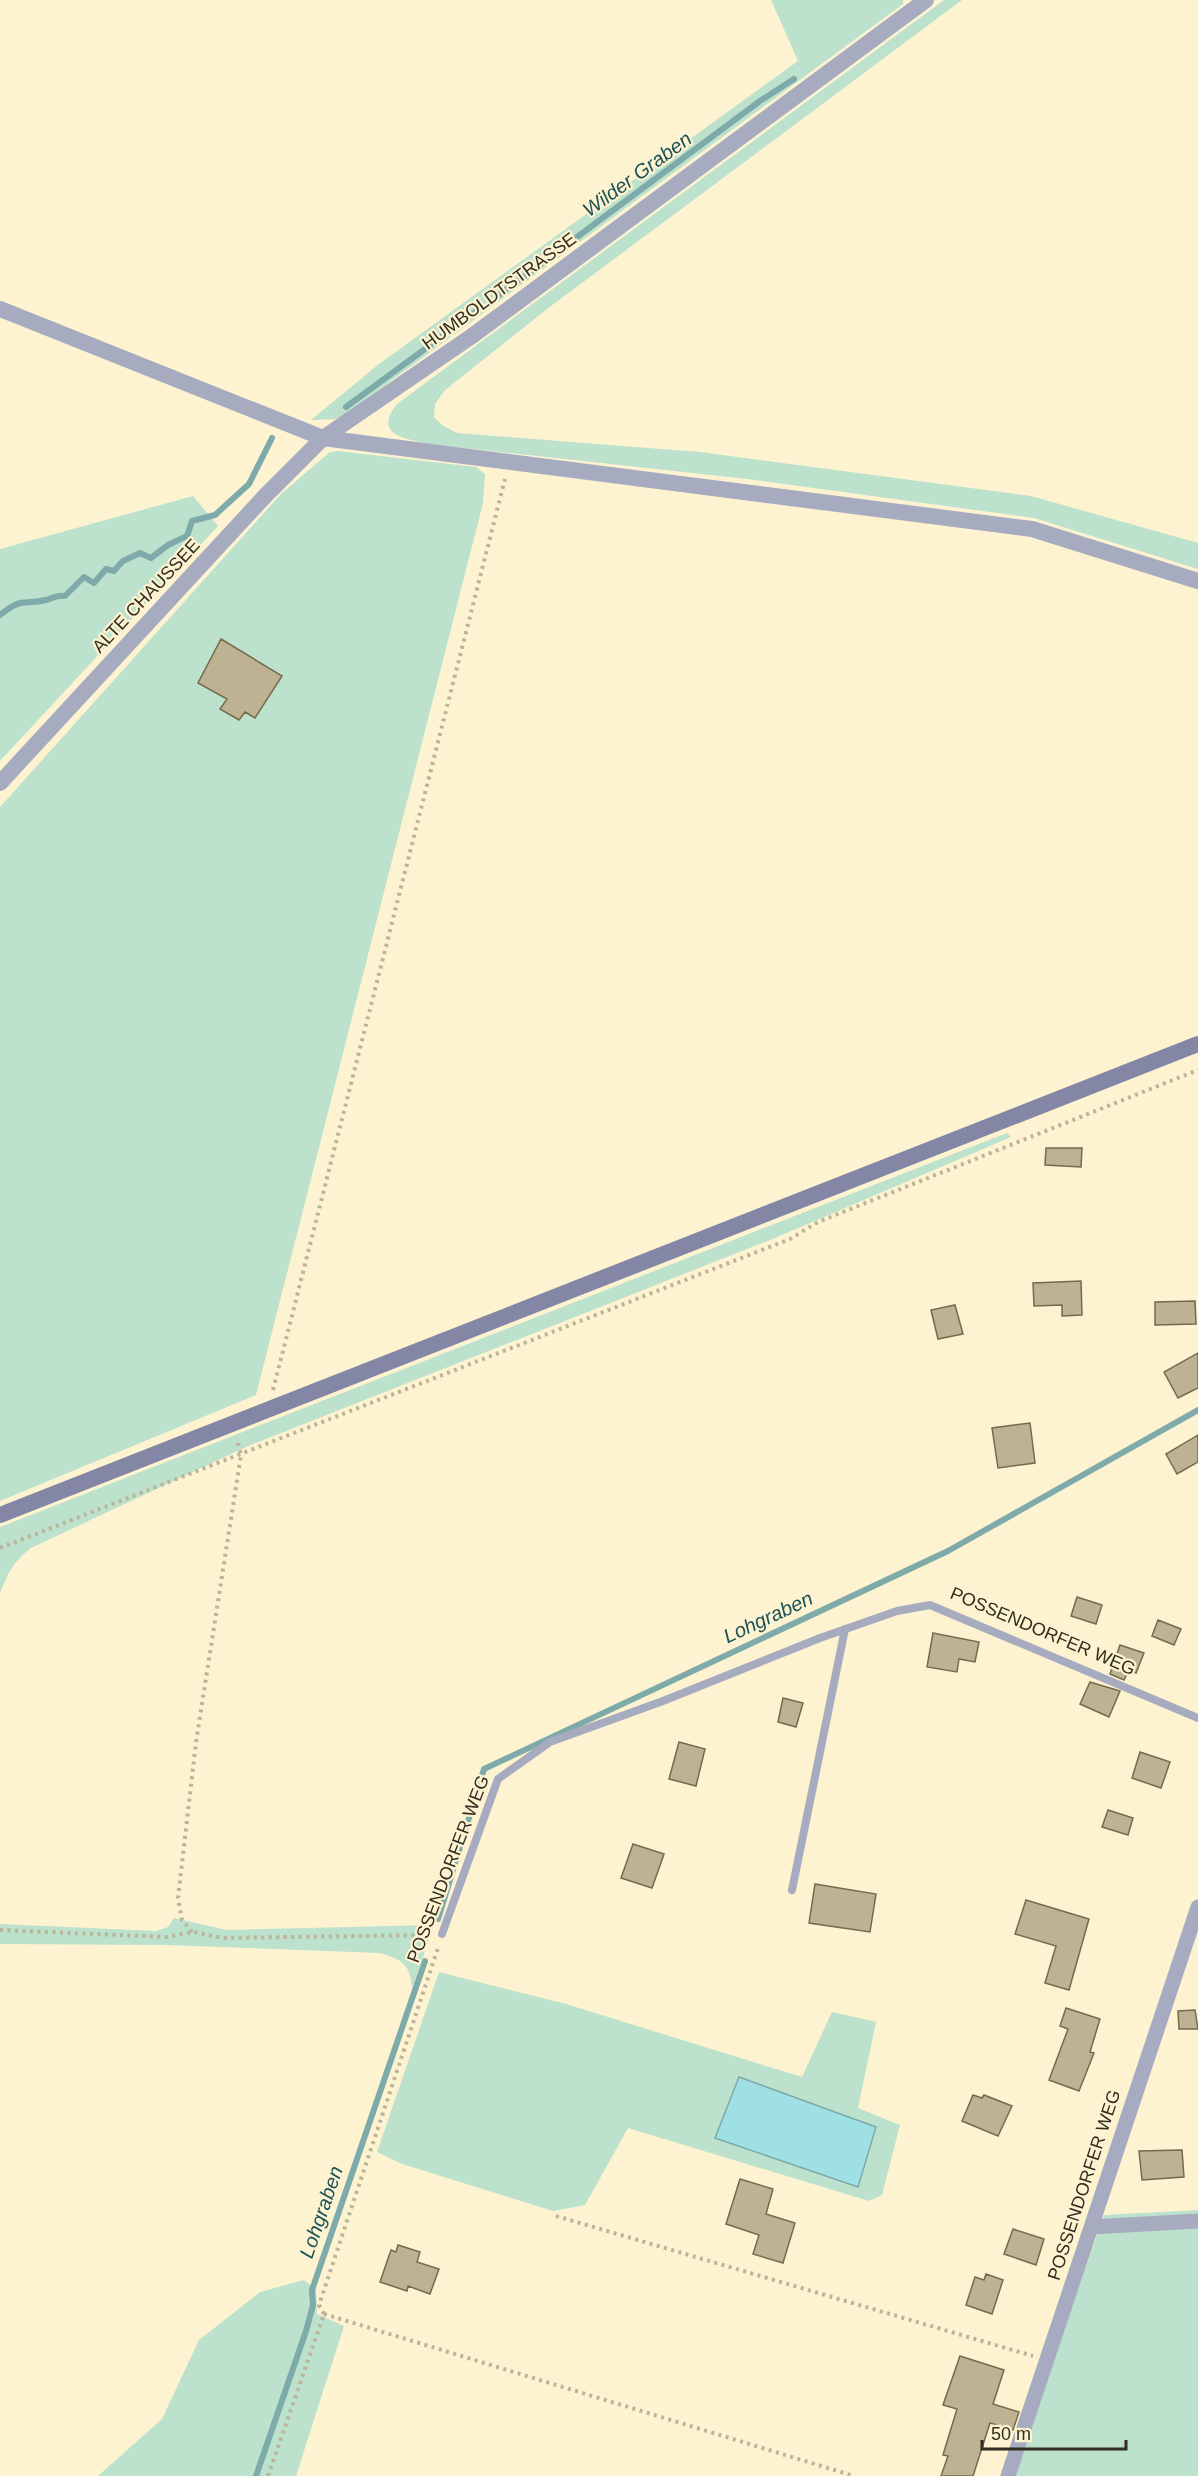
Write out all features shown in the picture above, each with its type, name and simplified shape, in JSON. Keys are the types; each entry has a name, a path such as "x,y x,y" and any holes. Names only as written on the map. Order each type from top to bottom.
{"main road":[{"path":"0,1515 268,1412 387,1362 1198,1044"}],"street":[{"name":"HUMBOLDTSTRASSE","path":"323,438 472,336 926,0"},
{"path":"0,309 323,438 1032,529 1198,581"},
{"name":"ALTE CHAUSSEE","path":"0,783 266,495 323,438"},
{"name":"POSSENDORFER WEG","path":"1008,2476 1198,1907"},
{"path":"1091,2227 1198,2221"}],"lane":[{"name":"POSSENDORFER WEG","path":"442,1934 498,1779 550,1742 897,1611 930,1605 1198,1718"},
{"path":"792,1890 845,1629"}],"path":[{"path":"268,1412 508,463"},
{"path":"0,1548 790,1239 818,1222 1198,1070"},
{"path":"193,1932 182,1920 178,1898 196,1742 241,1455 233,1424"},
{"path":"0,1930 167,1937 193,1932 223,1938 442,1934"},
{"name":"POSSENDORFER WEG","path":"268,2476 324,2314 319,2305 442,1934"},
{"path":"556,2216 1047,2360"},
{"path":"324,2314 854,2476"}],"green space":[{"path":"771,0 903,0 903,4 346,414 336,419 311,420 379,364 798,61"},
{"path":"944,0 962,0 547,309 445,390 435,404 434,417 442,425 457,433 700,452 1031,496 1198,543 1198,569 1034,518 747,479 429,444 402,437 390,429 388,423 390,414 397,404"},
{"path":"338,451 476,467 485,474 483,503 256,1395 0,1501 0,807 281,494 330,452"},
{"path":"193,496 218,526 0,761 0,549"},
{"path":"1007,1133 1011,1137 775,1238 248,1446 31,1548 12,1568 0,1594 0,1527"},
{"path":"174,1918 227,1930 434,1925 412,1988 409,1973 404,1964 380,1953 166,1945 0,1944 0,1924 156,1931 168,1927"},
{"path":"439,1972 566,2004 802,2077 832,2012 876,2022 858,2108 900,2125 882,2195 869,2201 628,2128 585,2205 553,2211 402,2164 377,2152"},
{"path":"1198,2210 1198,2476 1013,2476 1104,2215"},
{"path":"304,2280 316,2289 317,2314 344,2326 296,2476 98,2476 162,2419 199,2340 260,2292"}],"water":[{"path":"739,2077 876,2127 858,2187 715,2138"}],"building":[{"path":"221,639 282,676 255,718 245,712 239,720 220,709 227,699 198,683"},
{"path":"1046,1148 1082,1148 1081,1167 1045,1165"},
{"path":"1081,1281 1082,1315 1062,1316 1062,1305 1034,1306 1033,1283"},
{"path":"1195,1301 1196,1324 1155,1325 1155,1302"},
{"path":"955,1305 963,1334 938,1339 931,1310"},
{"path":"1198,1353 1198,1388 1178,1398 1164,1372"},
{"path":"1030,1423 1035,1463 998,1468 992,1428"},
{"path":"1198,1435 1198,1462 1177,1474 1166,1454"},
{"path":"1077,1597 1102,1605 1096,1624 1071,1616"},
{"path":"1158,1620 1181,1629 1174,1645 1152,1636"},
{"path":"933,1633 979,1642 975,1662 959,1659 957,1672 927,1667"},
{"path":"1120,1645 1144,1653 1136,1673 1129,1670 1124,1680 1110,1674"},
{"path":"1090,1682 1120,1691 1109,1717 1080,1704"},
{"path":"783,1698 803,1703 796,1727 778,1722"},
{"path":"679,1742 705,1749 696,1786 669,1779"},
{"path":"1140,1752 1170,1762 1161,1788 1132,1778"},
{"path":"1108,1810 1133,1818 1128,1835 1102,1827"},
{"path":"633,1844 664,1854 652,1888 621,1878"},
{"path":"815,1884 876,1894 870,1932 809,1923"},
{"path":"1026,1900 1089,1919 1069,1990 1045,1983 1056,1946 1015,1934"},
{"path":"1066,2008 1100,2019 1090,2052 1094,2053 1079,2091 1049,2080 1068,2029 1060,2026"},
{"path":"1195,2010 1198,2029 1179,2029 1178,2011"},
{"path":"973,2095 982,2098 984,2095 1012,2106 998,2136 962,2121"},
{"path":"1182,2150 1184,2177 1142,2180 1139,2151"},
{"path":"740,2179 773,2189 766,2214 795,2223 783,2263 753,2254 759,2235 726,2224"},
{"path":"1013,2229 1044,2239 1036,2265 1004,2254"},
{"path":"398,2245 420,2252 417,2262 439,2269 430,2294 408,2286 407,2291 380,2282 391,2250 396,2252"},
{"path":"986,2274 1003,2280 992,2314 966,2305 975,2277 984,2280"},
{"path":"960,2356 1004,2370 993,2404 1019,2412 1013,2430 990,2423 973,2476 941,2476 948,2456 943,2455 957,2409 943,2405"}],"waterway":[{"name":"Wilder Graben","path":"499,295 760,101 794,79"},
{"name":"Wilder Graben","path":"346,407 478,310"},
{"name":"Wilder Graben","path":"0,615 19,603 38,602 65,596 84,577 94,583 106,569 114,571 123,561 140,553 151,558 168,545 187,536 192,521 215,515 249,484 272,438"},
{"name":"Lohgraben","path":"438,1919 484,1769 948,1551 1198,1410"},
{"name":"Lohgraben","path":"256,2476 306,2331 313,2305 312,2290 425,1961"}]}
